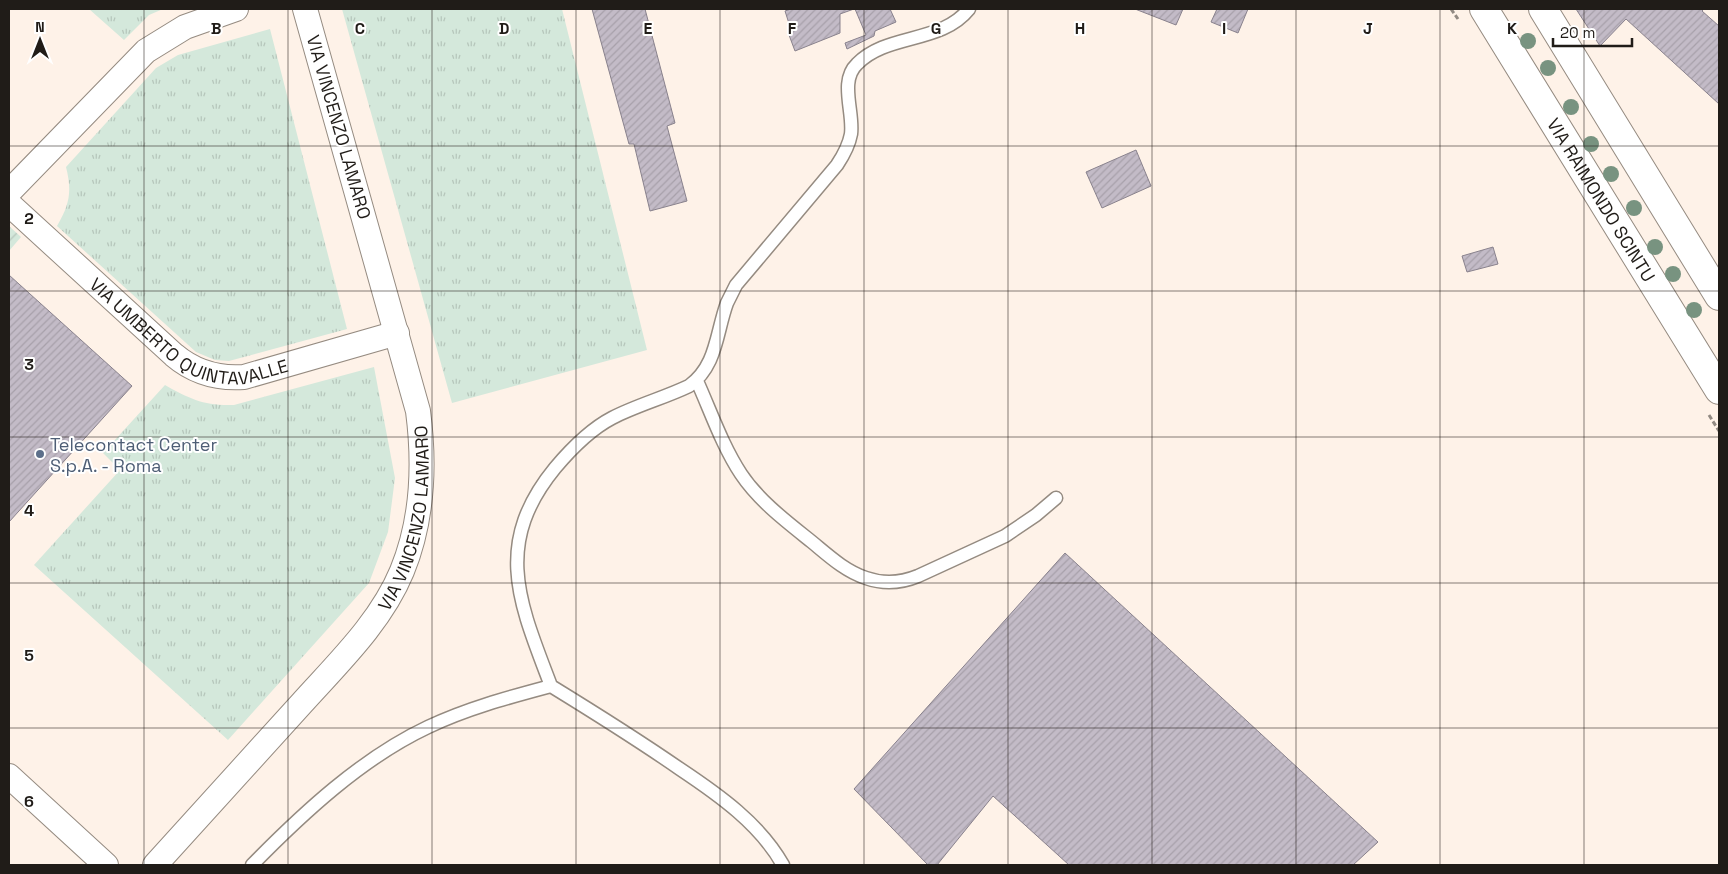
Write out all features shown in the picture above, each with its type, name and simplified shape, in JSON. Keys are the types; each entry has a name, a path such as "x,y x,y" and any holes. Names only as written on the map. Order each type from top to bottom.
{"street":[{"path":"9,192 146,51 185,27 236,9"},
{"name":"VIA VINCENZO LAMARO","path":"154,865 363,633 386,601 402,572 418,516 421,446 418,411 305,9"},
{"name":"VIA RAIMONDO SCINTU","path":"1484,9 1719,390"},
{"path":"1544,9 1719,296"},
{"name":"VIA UMBERTO QUINTAVALLE","path":"9,204 182,362 204,373 222,378 244,377 397,333"},
{"path":"9,776 106,865"}],"lane":[{"path":"783,865 762,836 719,796 666,759 552,686 527,624 517,583 517,550 520,536 530,508 553,470 588,434 612,418 682,390 697,380 709,366 714,354 727,303 736,285 842,158 851,136 848,80 856,64 882,48 940,29 954,22 969,9"},
{"path":"697,380 733,460 741,474 761,498 787,522 839,564 867,578 897,582 918,576 1005,536 1036,515 1056,498"},
{"path":"252,865 292,825 362,766 392,746 448,718 486,704 552,686"}],"green space":[{"path":"89,9 163,9 149,15 124,40"},
{"path":"342,9 562,9 647,350 452,403"},
{"path":"270,29 347,329 229,361 215,360 196,352 57,226 65,211 69,197 66,167 156,68 178,55"},
{"path":"9,226 21,237 9,251"},
{"path":"374,367 395,478 388,532 369,583 228,740 34,565 120,470 103,453 165,385 198,401 234,405"}],"building":[{"path":"592,9 645,9 675,123 667,126 687,201 650,211 634,144 629,144"},
{"path":"791,9 854,9 840,14 840,33 795,51 789,35 792,33 785,11"},
{"path":"855,9 890,9 896,22 875,31 874,36 847,49 845,43 866,35"},
{"path":"1135,9 1183,9 1176,25"},
{"path":"1217,9 1248,9 1238,33 1211,22"},
{"path":"1576,9 1704,9 1702,11 1719,26 1719,104 1626,19 1600,46"},
{"path":"1136,150 1151,186 1102,208 1086,172"},
{"path":"1493,247 1498,264 1467,272 1462,256"},
{"name":"Telecontact Center S.p.A. - Roma","path":"9,275 132,386 9,522"},
{"path":"1065,553 1378,842 1353,865 1069,865 993,796 937,865 928,865 854,789"}],"place":[{"name":"Telecontact Center S.p.A. - Roma","path":"40,454"}]}
